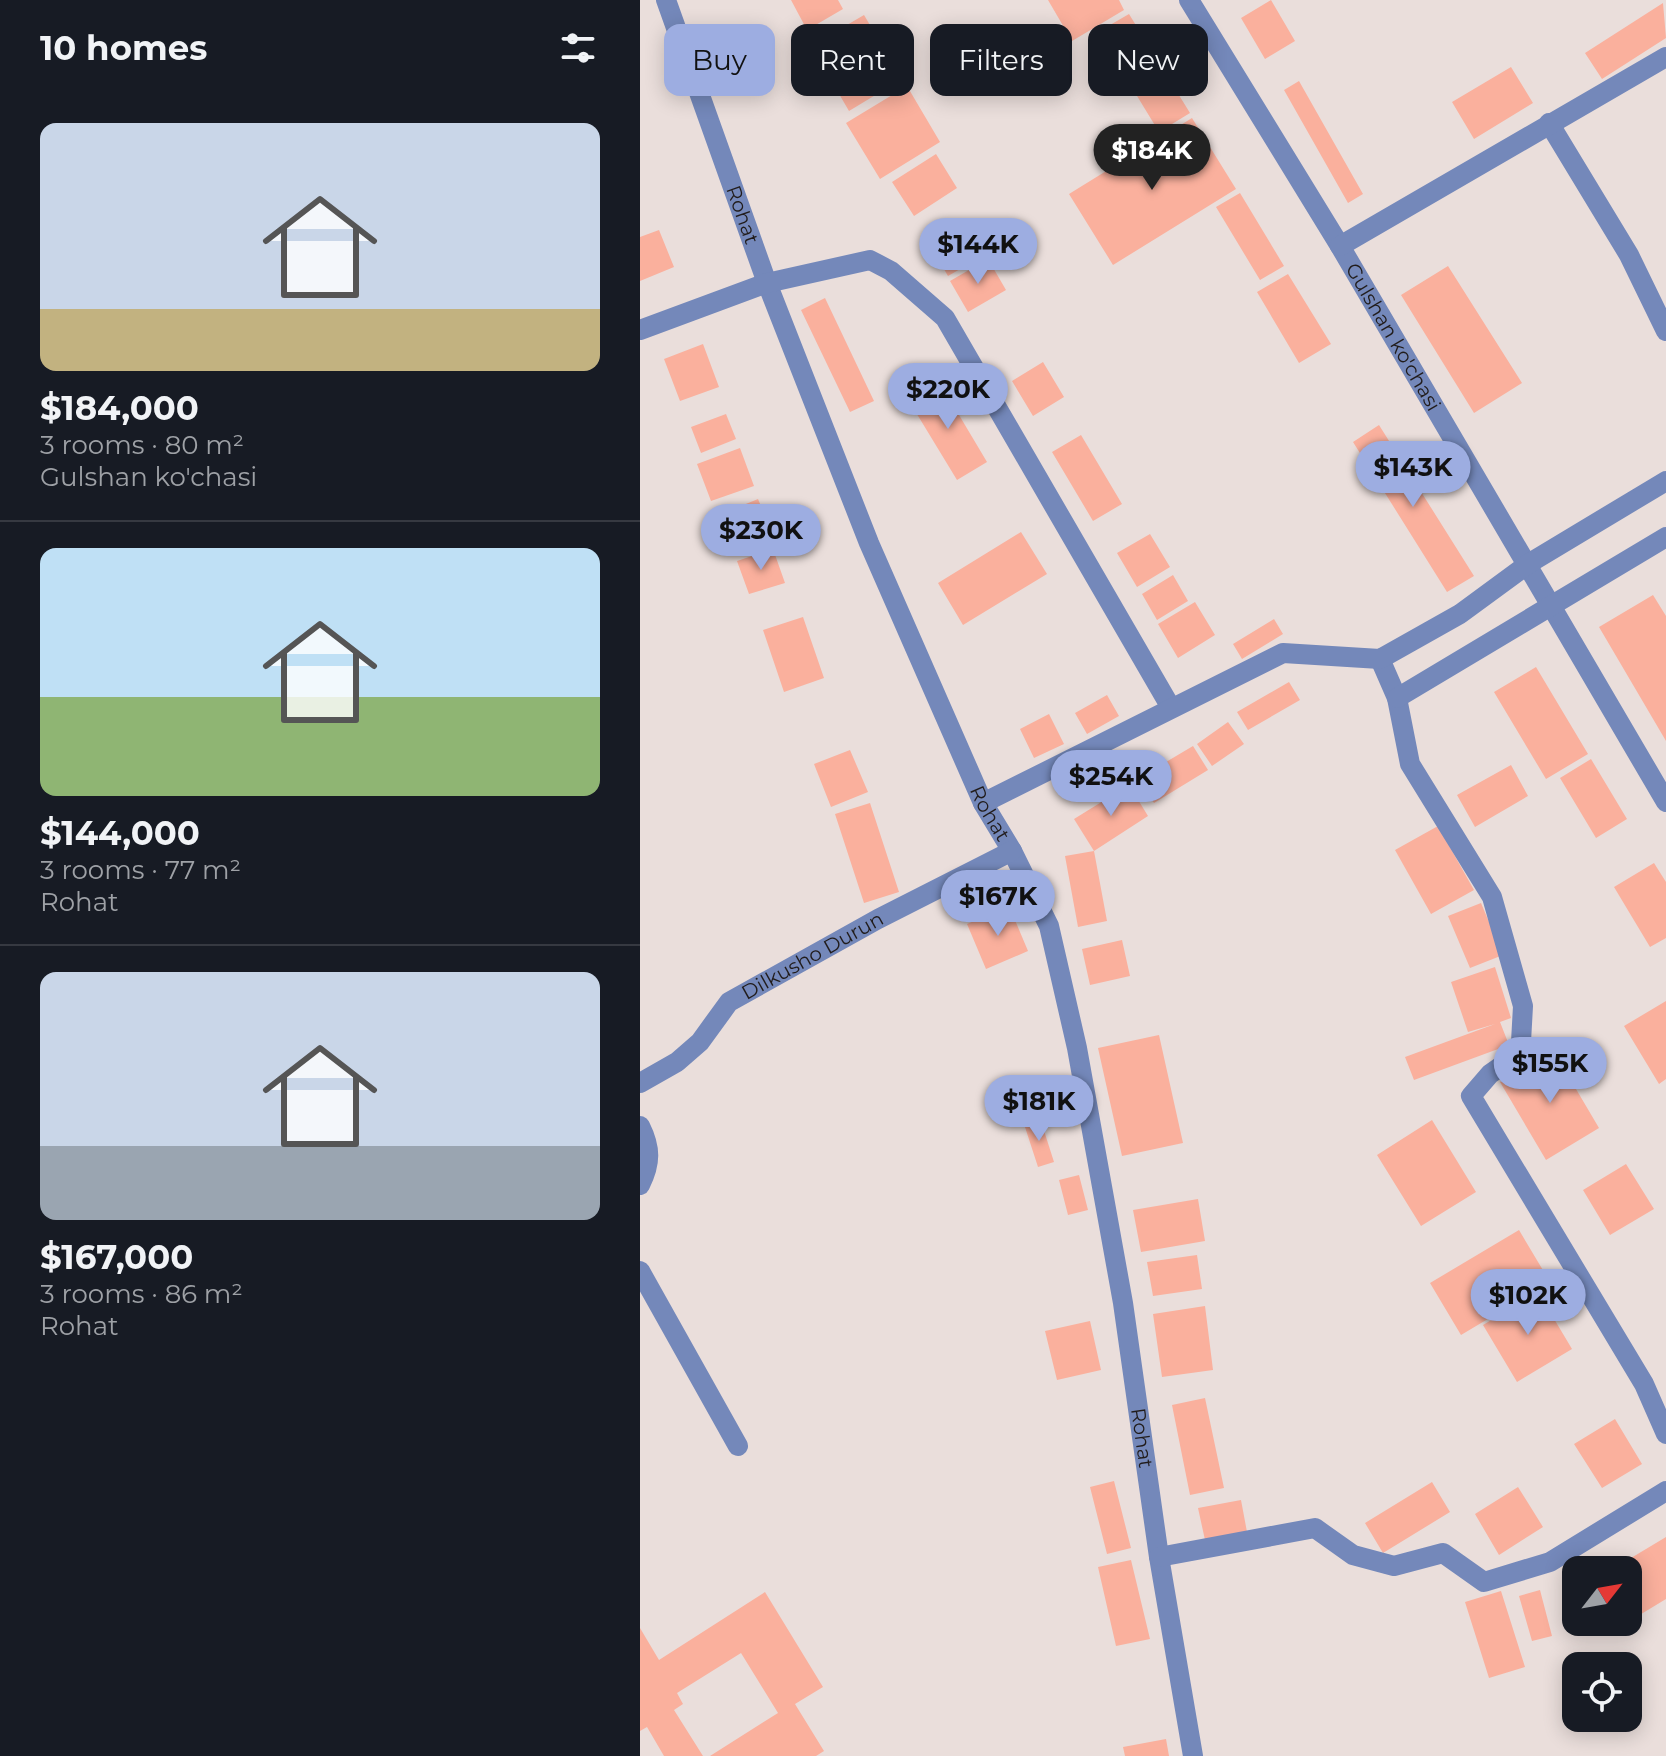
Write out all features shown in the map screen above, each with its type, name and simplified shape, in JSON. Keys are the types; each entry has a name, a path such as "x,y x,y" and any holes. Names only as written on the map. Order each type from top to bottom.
{"street":[{"name":"Rohat","path":"666,0 767,283 869,543 983,803 1012,851 1049,926 1077,1048 1123,1303 1159,1557 1193,1756"},
{"name":"Gulshan ko'chasi","path":"1189,0 1340,246 1666,802"},
{"path":"1340,246 1666,57"},
{"path":"1549,123 1629,255 1666,331"},
{"path":"640,330 767,283 870,260 891,271 945,318 1170,706"},
{"path":"983,803 1170,706 1283,653 1380,659 1460,614 1528,564 1666,481"},
{"path":"1397,698 1666,537"},
{"path":"1380,659 1397,698 1410,764 1492,897 1523,1006 1521,1042 1510,1060 1490,1074 1471,1096 1644,1384 1666,1434"},
{"name":"Dilkusho Durun","path":"640,1083 677,1062 700,1042 729,1002 878,919 1012,851"},
{"path":"640,1126 649,1145 648,1169 640,1185"},
{"path":"640,1271 738,1446"},
{"path":"1159,1557 1315,1528 1353,1555 1394,1566 1443,1553 1484,1582 1550,1562 1666,1491"}],"building":[{"path":"791,0 838,0 843,9 817,24 804,24"},
{"path":"1048,0 1119,0 1124,10 1101,24 1088,24 1088,31 1072,41 1072,24 1062,24"},
{"path":"1271,0 1295,41 1265,59 1241,18"},
{"path":"1663,3 1666,38 1602,79 1585,53"},
{"path":"1129,14 1135,24 1112,24"},
{"path":"864,15 869,24 849,24"},
{"path":"1511,67 1533,103 1474,139 1452,102"},
{"path":"1299,81 1363,194 1348,203 1284,90"},
{"path":"840,96 874,96 849,111"},
{"path":"891,96 913,96 940,142 880,179 846,123"},
{"path":"1137,96 1180,96 1190,113 1159,132"},
{"path":"1192,118 1236,189 1113,265 1069,194"},
{"path":"936,154 957,188 914,216 892,182"},
{"path":"1240,193 1284,266 1260,280 1216,207"},
{"path":"965,227 983,256 948,276 931,247"},
{"path":"659,230 674,267 640,281 640,237"},
{"path":"988,259 1006,290 968,312 950,281"},
{"path":"1448,266 1522,383 1474,413 1401,295"},
{"path":"1288,274 1331,344 1299,363 1257,292"},
{"path":"825,298 874,401 850,412 801,310"},
{"path":"703,344 719,387 680,401 664,359"},
{"path":"1043,362 1064,397 1033,416 1012,381"},
{"path":"940,383 987,462 957,480 909,401"},
{"path":"726,414 736,439 701,453 691,427"},
{"path":"1379,425 1474,576 1447,592 1353,442"},
{"path":"1081,435 1122,504 1093,521 1052,452"},
{"path":"740,448 754,486 711,501 697,464"},
{"path":"758,499 774,537 730,555 714,517"},
{"path":"1021,532 1047,574 963,625 938,583"},
{"path":"1150,534 1170,567 1137,587 1117,553"},
{"path":"773,549 785,583 749,594 737,561"},
{"path":"1173,575 1188,601 1157,620 1142,594"},
{"path":"1653,595 1666,616 1666,741 1599,627"},
{"path":"1195,602 1215,635 1178,658 1158,624"},
{"path":"803,617 824,678 784,692 763,630"},
{"path":"1274,619 1283,634 1242,659 1233,644"},
{"path":"1536,667 1588,754 1546,779 1494,692"},
{"path":"1289,682 1300,700 1248,730 1237,712"},
{"path":"1107,695 1119,716 1087,734 1075,713"},
{"path":"1049,714 1064,744 1034,758 1020,729"},
{"path":"1228,722 1244,744 1212,766 1197,744"},
{"path":"1193,746 1208,770 1154,803 1139,778"},
{"path":"850,750 868,792 831,807 814,764"},
{"path":"1591,759 1627,819 1596,838 1560,778"},
{"path":"1511,765 1528,796 1475,827 1457,795"},
{"path":"1129,785 1148,816 1094,851 1074,819"},
{"path":"870,803 899,892 864,903 835,814"},
{"path":"1438,826 1474,890 1431,914 1395,850"},
{"path":"1094,851 1107,921 1078,927 1065,856"},
{"path":"1654,863 1666,882 1666,938 1650,947 1614,887"},
{"path":"1481,903 1503,955 1470,968 1448,916"},
{"path":"1009,906 1028,951 986,969 967,924"},
{"path":"1122,940 1130,976 1090,985 1082,949"},
{"path":"1495,967 1511,1018 1500,1022 1509,1045 1414,1080 1405,1057 1495,1024 1468,1032 1451,982"},
{"path":"1666,1001 1666,1079 1659,1084 1624,1026"},
{"path":"1159,1035 1183,1143 1122,1156 1098,1048"},
{"path":"1553,1050 1599,1128 1546,1160 1500,1082"},
{"path":"1040,1118 1054,1162 1038,1167 1024,1124"},
{"path":"1432,1120 1476,1192 1421,1226 1377,1155"},
{"path":"1626,1164 1654,1209 1610,1235 1583,1190"},
{"path":"1079,1175 1088,1210 1068,1215 1059,1180"},
{"path":"1198,1199 1205,1241 1141,1252 1133,1210"},
{"path":"1519,1230 1550,1282 1461,1335 1430,1283"},
{"path":"1197,1255 1202,1289 1153,1296 1147,1262"},
{"path":"1538,1292 1572,1349 1517,1382 1483,1325"},
{"path":"1205,1306 1213,1370 1162,1377 1153,1314"},
{"path":"1090,1321 1101,1370 1057,1380 1045,1331"},
{"path":"1205,1398 1224,1488 1190,1495 1172,1405"},
{"path":"1615,1419 1642,1464 1602,1488 1574,1444"},
{"path":"1114,1481 1131,1548 1107,1554 1090,1487"},
{"path":"1432,1482 1450,1512 1383,1553 1365,1523"},
{"path":"1518,1487 1543,1527 1499,1555 1475,1514"},
{"path":"1241,1500 1247,1532 1205,1540 1198,1508"},
{"path":"1666,1537 1666,1599 1642,1614 1642,1556 1634,1556"},
{"path":"1131,1560 1150,1639 1116,1646 1098,1567"},
{"path":"1540,1590 1552,1636 1532,1641 1519,1596"},
{"path":"1501,1591 1525,1667 1489,1678 1465,1602"},
{"path":"765,1592 823,1687 795,1704 824,1751 816,1756 710,1756 778,1713 741,1653 677,1693 683,1704 674,1710 703,1756 664,1756 647,1727 640,1731 640,1628 659,1660"},
{"path":"1166,1739 1169,1756 1125,1756 1123,1747"}]}
